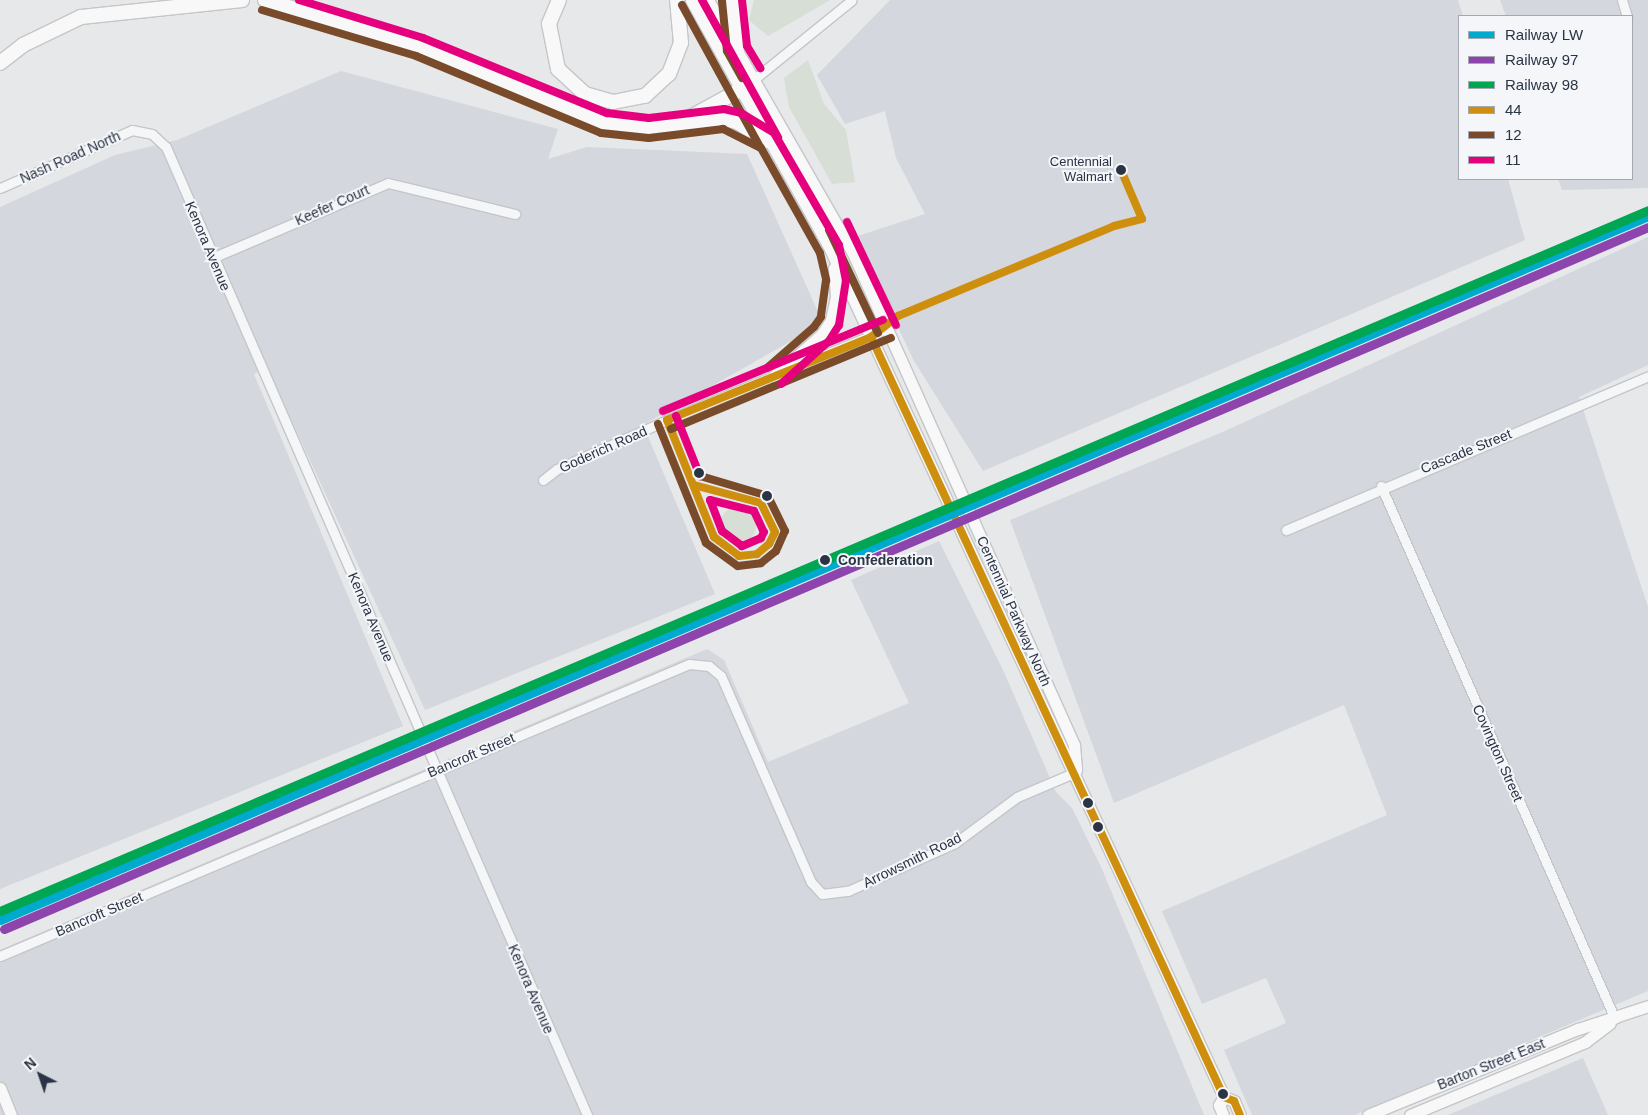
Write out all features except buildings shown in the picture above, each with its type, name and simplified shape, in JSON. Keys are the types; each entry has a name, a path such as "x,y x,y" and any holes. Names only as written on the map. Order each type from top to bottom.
{"highway":[{"path":"0,63 30,40 81,17 242,0"},
{"path":"265,0 419,47 604,123 649,128 674,124 737,122 768,141"},
{"path":"559,0 549,24 558,69 585,94 613,102 645,96 668,74 681,43 677,0"},
{"path":"732,0 737,49"},
{"path":"674,124 742,89"}],"main road":[{"name":"Centennial Parkway North","path":"691,0 830,249 1056,740 1076,772 1224,1097 1234,1101 1240,1115"},
{"name":"Centennial Parkway North","path":"708,0 852,251 1074,745 1076,772"},
{"path":"774,376 822,334 830,320 836,297 830,249"},
{"name":"Barton Street East","path":"1373,1114 1578,1029 1615,1019 1648,1006"},
{"name":"Barton Street East","path":"1410,1115 1585,1042 1615,1019"},
{"path":"0,1088 11,1115"},
{"name":"Centennial Parkway North","path":"1223,1115 1220,1105 1224,1097"}],"street":[{"path":"742,89 852,0"},
{"path":"1622,0 1627,15"},
{"name":"Nash Road North","path":"0,188 142,129"},
{"name":"Kenora Avenue","path":"142,129 166,147 212,258 370,613 434,770 587,1115"},
{"name":"Keefer Court","path":"212,258 388,183 515,214"},
{"name":"Goderich Road","path":"543,480 557,469 887,329"},
{"name":"Cascade Street","path":"1286,530 1381,486 1648,376"},
{"name":"Covington Street","path":"1381,486 1615,1019"},
{"name":"Bancroft Street","path":"0,956 434,770 700,663 714,670 726,685 811,882 822,894"},
{"name":"Arrowsmith Road","path":"822,894 848,891 955,843 1017,797 1076,772"}],"shaded area":[{"path":"754,0 830,0 768,36 749,20"},
{"path":"890,0 1458,0 1463,15 1458,15 1458,180 1508,180 1525,240 983,471 914,361 855,237 925,214 896,158 885,111 845,124 817,75"},
{"path":"1500,0 1648,0 1648,188 1562,190 1558,180 1633,180 1633,15 1506,15"},
{"path":"808,60 824,104 846,130 855,182 832,184 789,107 784,78"},
{"path":"341,71 558,129 548,159 587,147 747,154 823,323 643,425 715,594 425,710 267,367 254,374 403,726 0,889 0,207 115,155 177,140"},
{"path":"1648,237 1648,365 1579,397 1648,607 1648,991 1355,1115 1252,1115 1224,1050 1286,1023 1266,978 1202,1004 1162,911 1387,815 1344,705 1114,803 1010,520 1225,431"},
{"path":"738,507 745,508 751,512 755,518 755,532 751,538 745,542 738,543 731,542 725,538 721,532 720,525 721,518 725,512 731,508"},
{"path":"939,541 1004,672 1056,792 1072,808 1102,869 1204,1115 0,1115 0,950 707,649 724,660 768,762 909,703 851,580"},
{"path":"1583,1058 1608,1115 1448,1115"}],"rail line":[{"name":"98","path":"0,911 1648,210"},
{"name":"LW","path":"0,920 1648,216"},
{"name":"97","path":"4,929 1648,227"}],"transit line":[{"name":"11","path":"299,0 423,38 607,113 649,118 724,109 741,113 774,133 839,245 846,280 839,325 829,341 781,384"},
{"name":"11","path":"702,0 778,137"},
{"name":"11","path":"742,0 747,46 760,68"},
{"name":"12","path":"722,1 727,51 742,78"},
{"name":"12","path":"682,5 760,147"},
{"name":"12","path":"262,10 416,56 601,133 649,138 723,129 761,148 820,253 826,280 821,317 814,327 767,368"},
{"name":"44","path":"1121,170 1142,219"},
{"name":"44","path":"667,420 871,337 898,316 1114,226 1142,219"},
{"name":"11","path":"847,222 896,325"},
{"name":"12","path":"829,230 878,333"},
{"name":"11","path":"663,411 883,320"},
{"name":"44","path":"871,337 1224,1097 1234,1101 1240,1115"},
{"name":"12","path":"671,429 891,338"},
{"name":"11","path":"676,416 700,476"},
{"name":"44","path":"667,420 714,537 739,556 757,554 769,544 775,532 761,503 694,485"},
{"name":"12","path":"658,424 706,543 738,566 761,563 776,551 785,531 768,496 700,476"},
{"name":"11","path":"710,500 754,511 764,532 761,538 742,546 722,531 710,500"}],"place":[{"name":"Centennial Walmart","path":"1121,170"},
{"name":"Confederation","path":"825,560"}]}
